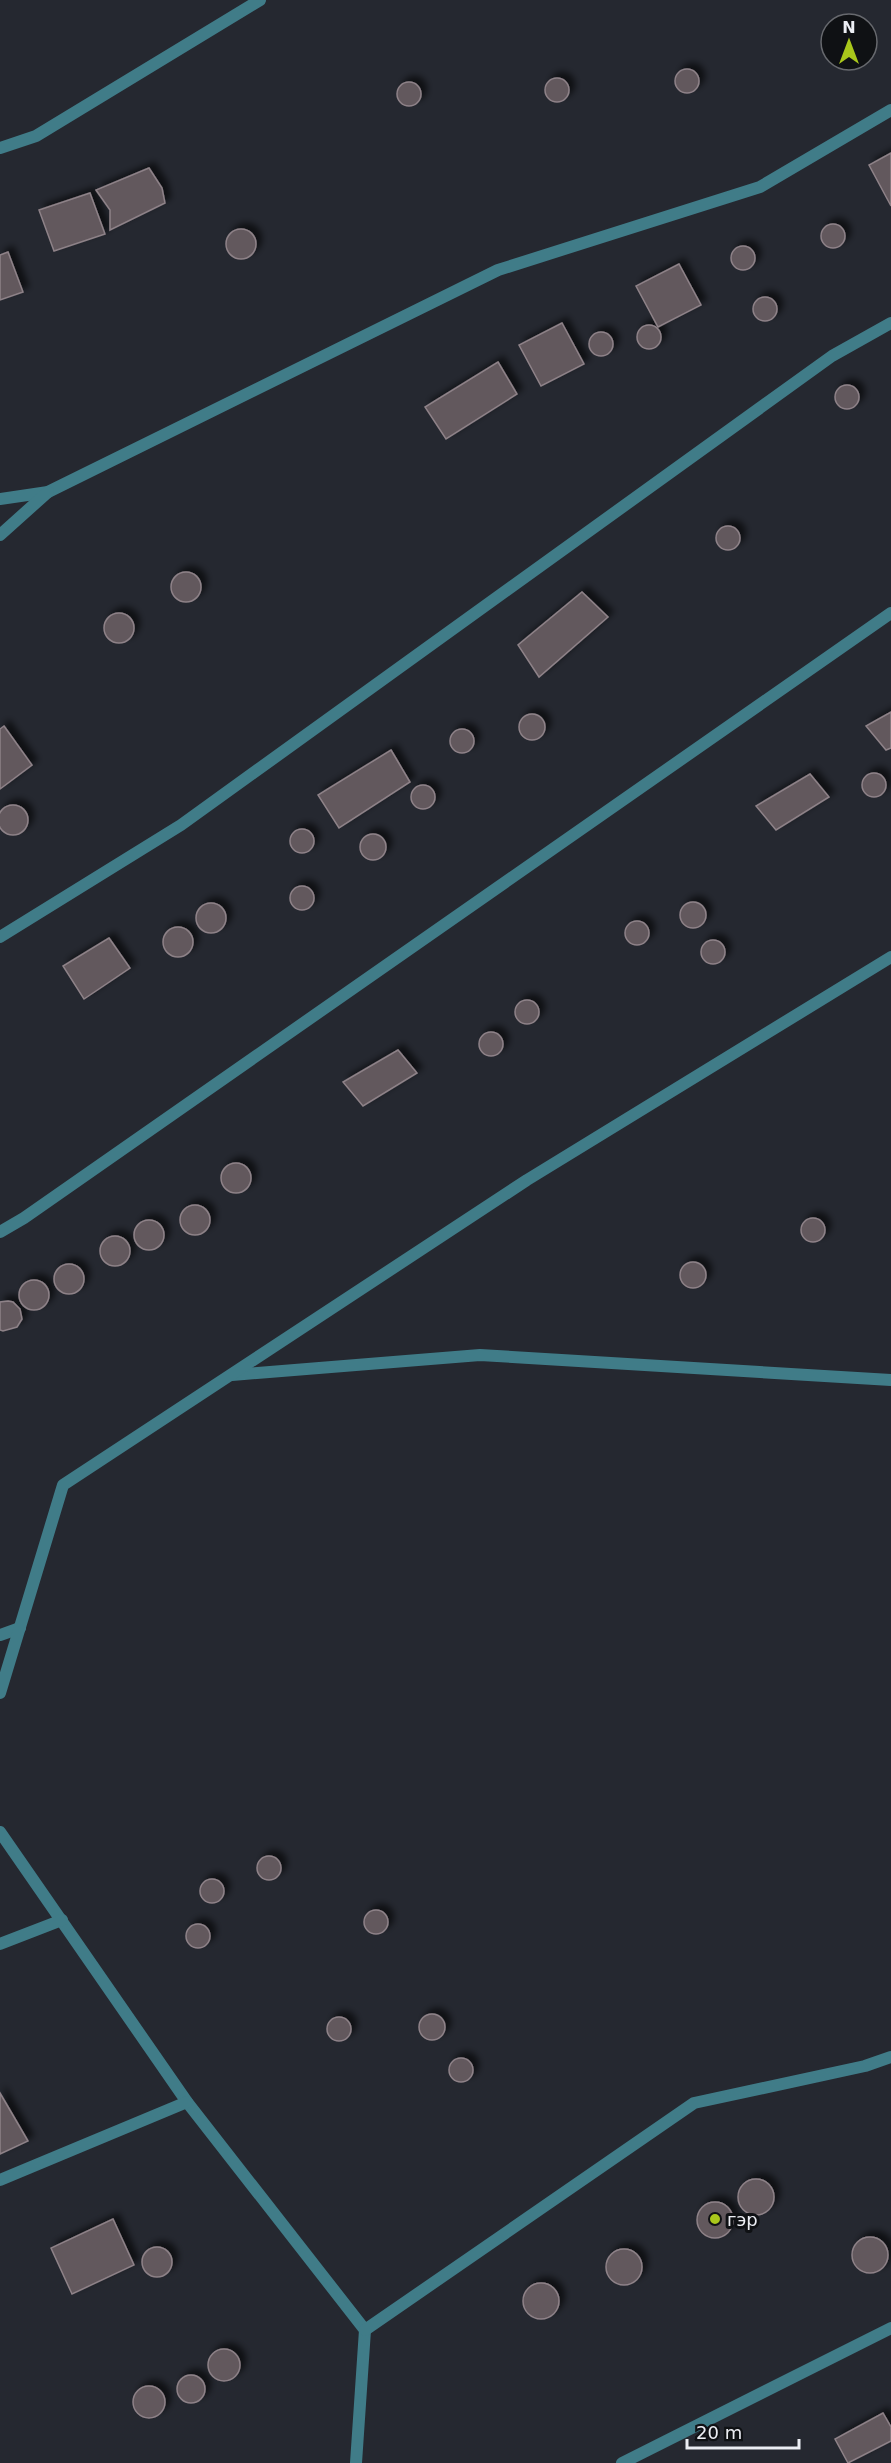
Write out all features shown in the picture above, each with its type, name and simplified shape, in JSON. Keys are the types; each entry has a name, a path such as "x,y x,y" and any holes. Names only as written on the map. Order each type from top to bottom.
{"street":[{"path":"0,148 36,136 260,0"},
{"path":"0,535 48,492 498,270 760,187 891,110"},
{"path":"0,938 180,825 832,357 891,323"},
{"path":"0,499 48,492"},
{"path":"0,1232 34,1212 891,613"},
{"path":"0,1693 63,1485 527,1180 891,957"},
{"path":"231,1375 480,1355 891,1380"},
{"path":"0,1635 20,1628"},
{"path":"0,1832 188,2102 365,2330 356,2463"},
{"path":"0,1944 62,1920"},
{"path":"365,2330 694,2103 865,2066 891,2057"},
{"path":"0,2180 188,2102"},
{"path":"622,2463 891,2328"}],"building":[{"path":"682,69 692,69 699,76 699,86 692,93 682,93 675,86 675,76"},
{"path":"552,78 562,78 569,85 569,95 562,102 552,102 545,95 545,85"},
{"path":"404,82 414,82 421,89 421,99 414,106 404,106 397,99 397,89"},
{"path":"891,153 891,206 869,165"},
{"path":"149,168 162,188 165,203 110,230 110,210 96,190"},
{"path":"90,193 105,234 54,251 39,210"},
{"path":"828,224 838,224 845,231 845,241 838,248 828,248 821,241 821,231"},
{"path":"241,229 252,233 256,244 252,255 241,259 230,255 226,244 230,233"},
{"path":"738,246 748,246 755,253 755,263 748,270 738,270 731,263 731,253"},
{"path":"8,252 23,292 0,300 0,255"},
{"path":"679,264 701,305 658,327 636,286"},
{"path":"765,297 774,300 777,309 774,318 765,321 756,318 753,309 756,300"},
{"path":"562,323 584,364 541,386 519,345"},
{"path":"644,325 654,325 661,332 661,342 654,349 644,349 637,342 637,332"},
{"path":"596,332 606,332 613,339 613,349 606,356 596,356 589,349 589,339"},
{"path":"498,362 517,394 446,439 425,407"},
{"path":"847,385 856,388 859,397 856,406 847,409 838,406 835,397 838,388"},
{"path":"728,526 737,529 740,538 737,547 728,550 719,547 716,538 719,529"},
{"path":"186,572 197,576 201,587 197,598 186,602 175,598 171,587 175,576"},
{"path":"582,592 608,617 539,677 518,645"},
{"path":"119,613 130,617 134,628 130,639 119,643 108,639 104,628 108,617"},
{"path":"891,712 891,748 886,750 866,726"},
{"path":"532,714 541,718 545,727 541,736 532,740 523,736 519,727 523,718"},
{"path":"4,726 32,765 0,789 0,729"},
{"path":"457,729 467,729 474,736 474,746 467,753 457,753 450,746 450,736"},
{"path":"391,750 410,782 339,828 318,795"},
{"path":"869,773 879,773 886,780 886,790 879,797 869,797 862,790 862,780"},
{"path":"810,774 829,797 776,830 756,806"},
{"path":"418,785 428,785 435,792 435,802 428,809 418,809 411,802 411,792"},
{"path":"13,805 19,806 27,814 27,826 19,834 13,835 7,834 -1,826 -2,820 -1,814 7,806"},
{"path":"302,829 311,832 314,841 311,850 302,853 293,850 290,841 293,832"},
{"path":"373,834 382,838 386,847 382,856 373,860 364,856 360,847 364,838"},
{"path":"297,886 307,886 314,893 314,903 307,910 297,910 290,903 290,893"},
{"path":"693,902 702,906 706,915 702,924 693,928 684,924 680,915 684,906"},
{"path":"211,903 222,907 226,918 222,929 211,933 200,929 196,918 200,907"},
{"path":"637,921 646,924 649,933 646,942 637,945 628,942 625,933 628,924"},
{"path":"178,927 189,931 193,942 189,953 178,957 167,953 163,942 167,931"},
{"path":"109,938 130,968 84,999 63,966"},
{"path":"708,940 718,940 725,947 725,957 718,964 708,964 701,957 701,947"},
{"path":"527,1000 536,1003 539,1012 536,1021 527,1024 518,1021 515,1012 518,1003"},
{"path":"491,1032 500,1035 503,1044 500,1053 491,1056 482,1053 479,1044 482,1035"},
{"path":"398,1050 417,1073 363,1106 343,1082"},
{"path":"236,1163 247,1167 251,1178 247,1189 236,1193 225,1189 221,1178 225,1167"},
{"path":"195,1205 206,1209 210,1220 206,1231 195,1235 184,1231 180,1220 184,1209"},
{"path":"808,1218 818,1218 825,1225 825,1235 818,1242 808,1242 801,1235 801,1225"},
{"path":"149,1220 160,1224 164,1235 160,1246 149,1250 138,1246 134,1235 138,1224"},
{"path":"115,1236 126,1240 130,1251 126,1262 115,1266 104,1262 100,1251 104,1240"},
{"path":"693,1262 702,1266 706,1275 702,1284 693,1288 684,1284 680,1275 684,1266"},
{"path":"69,1264 80,1268 84,1279 80,1290 69,1294 58,1290 54,1279 58,1268"},
{"path":"34,1280 45,1284 49,1295 45,1306 34,1310 23,1306 19,1295 23,1284"},
{"path":"0,1302 13,1302 20,1309 22,1319 17,1327 3,1331 0,1330"},
{"path":"264,1856 274,1856 281,1863 281,1873 274,1880 264,1880 257,1873 257,1863"},
{"path":"212,1879 221,1882 224,1891 221,1900 212,1903 203,1900 200,1891 203,1882"},
{"path":"371,1910 381,1910 388,1917 388,1927 381,1934 371,1934 364,1927 364,1917"},
{"path":"198,1924 207,1927 210,1936 207,1945 198,1948 189,1945 186,1936 189,1927"},
{"path":"432,2014 441,2018 445,2027 441,2036 432,2040 423,2036 419,2027 423,2018"},
{"path":"334,2017 344,2017 351,2024 351,2034 344,2041 334,2041 327,2034 327,2024"},
{"path":"456,2058 466,2058 473,2065 473,2075 466,2082 456,2082 449,2075 449,2065"},
{"path":"0,2093 28,2141 0,2154"},
{"name":"гэр","path":"756,2179 768,2185 774,2197 768,2209 756,2215 744,2209 738,2197 744,2185"},
{"name":"гэр","path":"715,2202 727,2208 733,2220 727,2232 715,2238 703,2232 697,2220 703,2208"},
{"path":"113,2219 134,2265 72,2294 51,2248"},
{"path":"870,2237 882,2243 888,2255 882,2267 870,2273 858,2267 852,2255 858,2243"},
{"path":"157,2247 163,2248 171,2256 171,2268 163,2276 157,2277 151,2276 143,2268 142,2262 143,2256 151,2248"},
{"path":"624,2249 636,2255 642,2267 636,2279 624,2285 612,2279 606,2267 612,2255"},
{"path":"541,2283 553,2289 559,2301 553,2313 541,2319 529,2313 523,2301 529,2289"},
{"path":"224,2349 235,2354 240,2365 235,2376 224,2381 213,2376 208,2365 213,2354"},
{"path":"191,2375 201,2379 205,2389 201,2399 191,2403 181,2399 177,2389 181,2379"},
{"path":"149,2386 160,2391 165,2402 160,2413 149,2418 138,2413 133,2402 138,2391"},
{"path":"883,2413 891,2427 891,2441 848,2463 835,2439"}],"place":[{"name":"гэр","path":"715,2219"}]}
